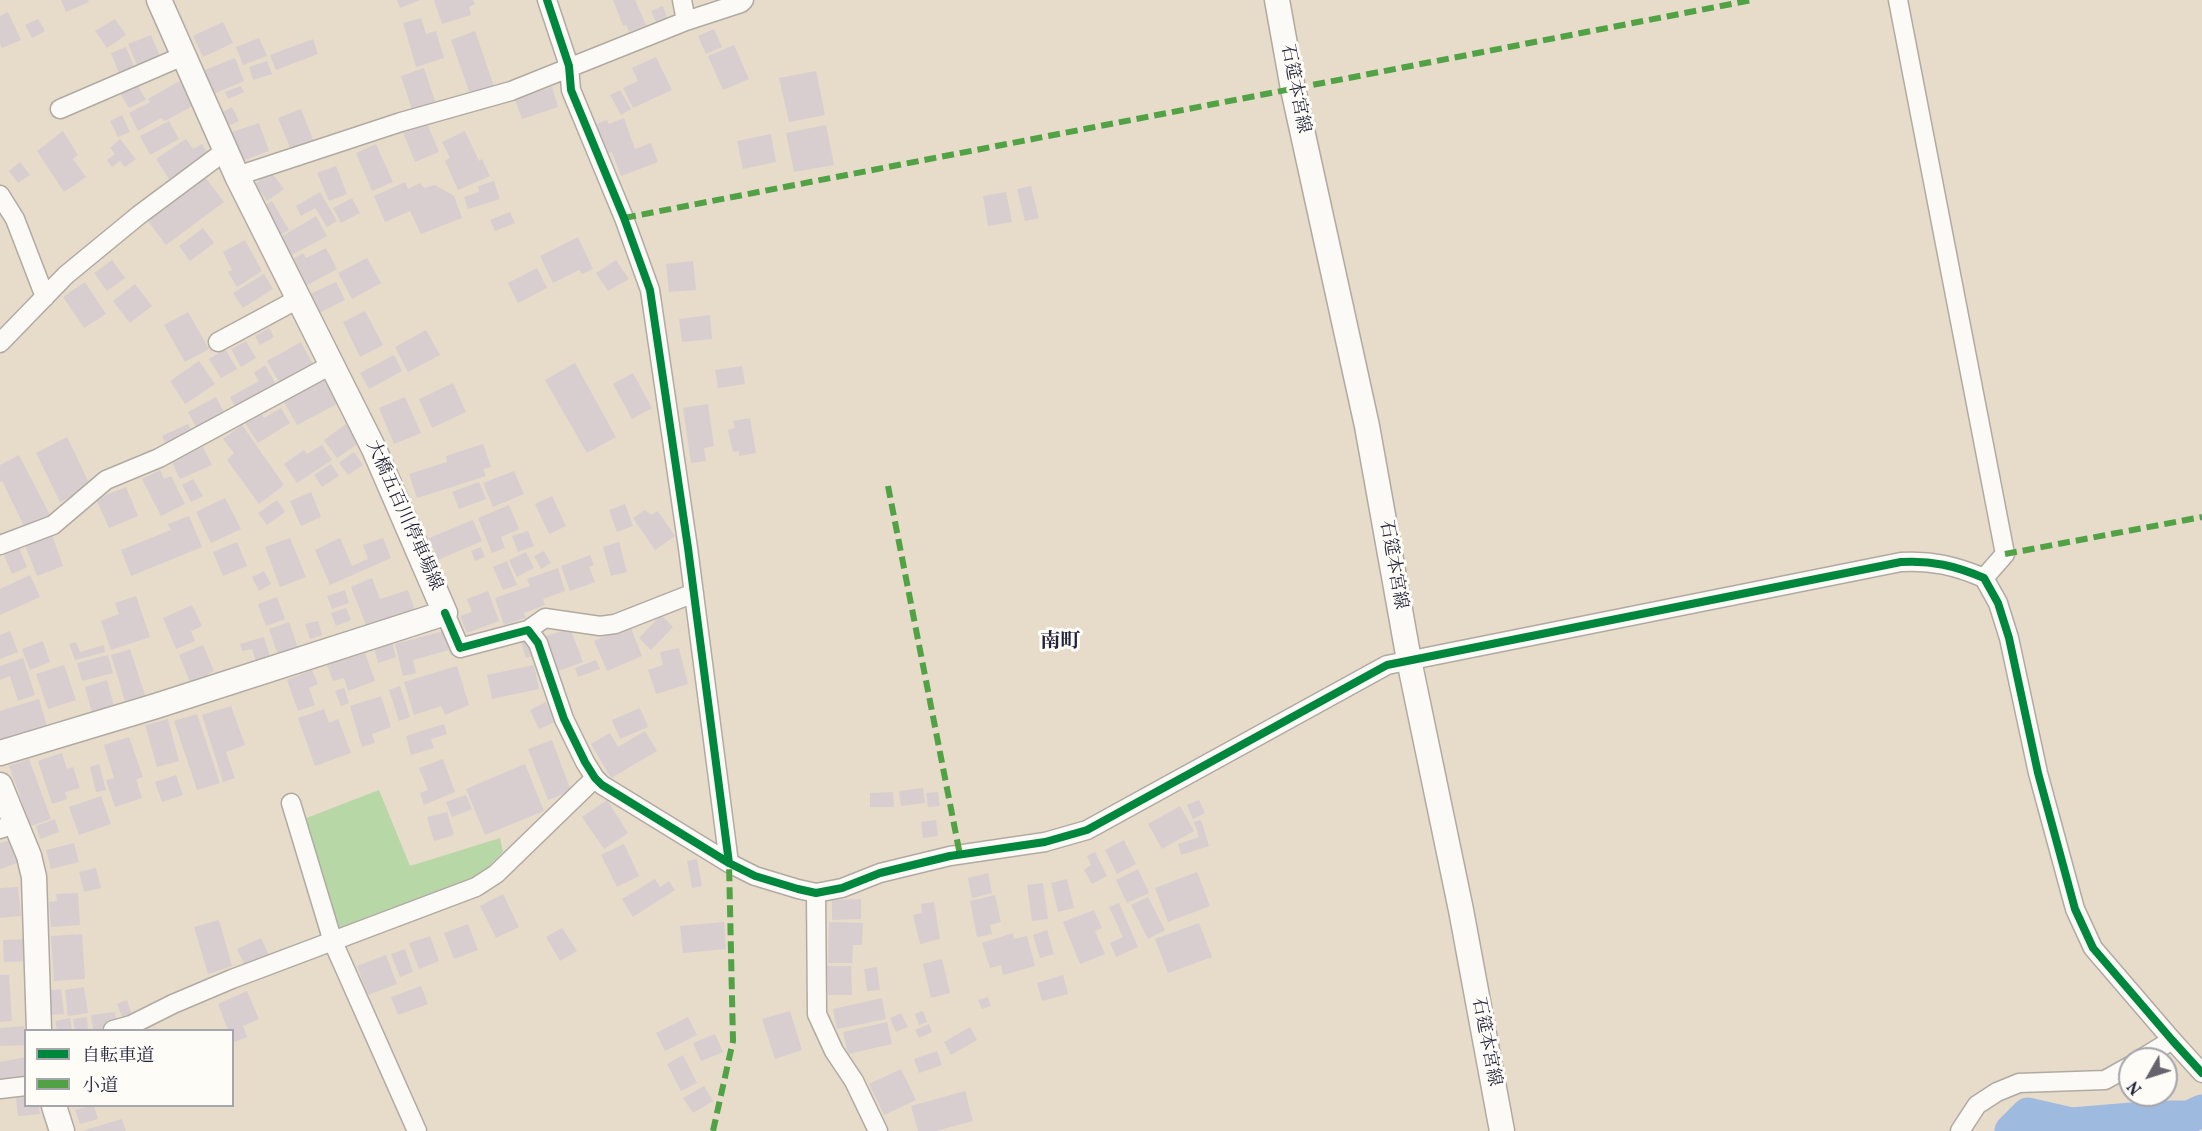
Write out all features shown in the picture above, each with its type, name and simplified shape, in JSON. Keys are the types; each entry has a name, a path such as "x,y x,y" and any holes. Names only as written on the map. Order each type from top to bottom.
{"main road":[{"name":"大橋五百川停車場線","path":"0,753 156,706 445,613 374,449 225,151 159,0"},
{"name":"石筵本宮線","path":"1277,0 1293,89 1367,426 1409,660 1461,910 1502,1131"},
{"path":"0,784 7,827 29,856 36,892 39,1029"},
{"path":"54,1107 62,1131"}],"street":[{"path":"547,0 569,66 571,90 624,218 650,291 694,593 729,863"},
{"path":"682,0 686,21"},
{"path":"237,176 401,122 511,91 569,66 744,0"},
{"path":"1898,0 2005,554 1984,578"},
{"path":"60,109 183,56"},
{"path":"0,343 66,275 139,214 225,151"},
{"path":"0,195 15,219 45,297"},
{"path":"219,342 298,299"},
{"path":"0,545 53,525 106,480 159,458 331,365"},
{"path":"528,630 538,643 564,719 595,778 729,863 755,876 816,893 842,888 880,873 950,856 1045,842 1087,830 1387,665 1901,562 1923,560 1943,563 1984,578 1998,603 2009,638 2038,773 2075,909 2093,948 2201,1072"},
{"path":"445,613 460,648 528,630 545,618 600,626 615,624 694,593"},
{"path":"116,1029 131,1025 232,979 476,887 496,874 595,778"},
{"path":"291,803 333,942 417,1131"},
{"path":"816,893 817,1014 834,1050 854,1081 878,1131"},
{"path":"2161,1047 2172,1040"},
{"path":"1960,1131 1977,1105 1997,1092 2019,1083 2106,1080 2118,1073"},
{"path":"0,1089 24,1086"}],"green space":[{"path":"379,790 410,866 500,838 503,852 475,880 335,935 304,819"}],"building":[{"path":"61,0 88,0 89,2 66,12"},
{"path":"397,0 420,0 400,8"},
{"path":"434,0 473,0 475,4 469,7 471,15 442,24"},
{"path":"613,0 635,0 646,25 629,32 626,25 623,26"},
{"path":"663,6 667,18 656,22 651,11"},
{"path":"8,12 21,40 2,48 0,16"},
{"path":"421,18 426,34 436,31 444,58 416,67 403,23"},
{"path":"38,19 45,31 32,38 25,25"},
{"path":"115,19 126,35 107,48 95,31"},
{"path":"223,22 233,43 203,57 193,36"},
{"path":"714,29 722,47 706,54 698,36"},
{"path":"475,31 494,86 470,94 451,40"},
{"path":"151,35 161,58 138,67 128,44"},
{"path":"259,38 267,56 243,65 236,47"},
{"path":"313,39 318,54 276,70 270,55"},
{"path":"734,45 749,79 723,90 708,56"},
{"path":"126,47 134,67 119,73 111,53"},
{"path":"656,57 672,90 633,108 623,88 638,81 632,68"},
{"path":"235,58 244,81 209,96 200,72"},
{"path":"267,61 272,74 253,80 249,67"},
{"path":"424,68 436,104 413,112 401,76"},
{"path":"816,71 825,115 789,122 779,78"},
{"path":"183,79 196,104 165,121 161,118 138,131 129,113 150,102 148,99"},
{"path":"137,84 146,100 129,108 120,93"},
{"path":"241,86 244,92 228,99 225,92"},
{"path":"552,87 558,107 522,119 515,99"},
{"path":"620,90 631,109 621,115 610,95"},
{"path":"232,107 239,121 226,127 220,113"},
{"path":"301,109 314,142 291,150 278,118"},
{"path":"122,115 130,132 118,137 110,121"},
{"path":"624,118 635,149 651,143 658,162 621,176 612,152 605,154 593,125 607,120 609,124"},
{"path":"169,121 179,139 150,155 140,136"},
{"path":"259,123 269,151 242,161 232,132"},
{"path":"427,123 439,152 415,162 403,132"},
{"path":"826,125 834,165 794,172 786,133"},
{"path":"63,131 78,155 73,159 86,177 64,192 37,151"},
{"path":"465,131 479,161 482,159 490,176 458,190 445,161 450,158 442,142"},
{"path":"771,134 776,162 743,169 737,141"},
{"path":"120,139 136,159 125,167 120,161 112,167 107,160 115,154 110,148"},
{"path":"186,139 193,149 202,144 209,155 169,179 156,159"},
{"path":"376,144 393,182 372,191 356,153"},
{"path":"20,162 30,175 18,183 9,171"},
{"path":"336,166 347,194 329,201 317,173"},
{"path":"271,172 284,189 267,201 255,184"},
{"path":"206,178 224,202 166,245 148,221"},
{"path":"494,181 500,199 468,209 464,197 479,192 478,186"},
{"path":"405,182 408,189 420,183 424,188 435,185 454,196 462,218 421,234 410,211 385,222 374,196"},
{"path":"1031,186 1039,218 1025,221 1017,189"},
{"path":"320,192 337,221 327,227 315,208 301,216 296,206"},
{"path":"1006,192 1012,222 988,226 983,196"},
{"path":"352,198 360,213 341,223 333,208"},
{"path":"272,201 289,230 277,237 260,208"},
{"path":"510,212 515,223 495,231 490,220"},
{"path":"316,216 327,236 286,258 276,240"},
{"path":"203,228 214,243 190,261 179,246"},
{"path":"578,237 593,269 582,274 579,270 553,283 540,256"},
{"path":"245,240 262,271 237,287 228,272 232,270 223,252"},
{"path":"326,248 337,269 302,288 288,262 303,253 306,258"},
{"path":"367,258 381,283 352,299 338,273"},
{"path":"112,260 125,278 107,291 94,273"},
{"path":"616,260 629,279 608,291 596,273"},
{"path":"693,261 696,290 669,292 666,264"},
{"path":"537,268 547,288 518,303 508,283"},
{"path":"264,274 273,289 243,308 233,293"},
{"path":"85,282 106,314 84,328 63,297"},
{"path":"336,282 345,300 315,315 306,296"},
{"path":"135,284 152,306 130,323 113,301"},
{"path":"365,311 383,345 360,357 343,322"},
{"path":"188,312 209,349 185,362 164,325"},
{"path":"710,315 712,339 682,342 679,319"},
{"path":"269,328 274,337 260,345 255,336"},
{"path":"426,330 440,355 408,372 395,347"},
{"path":"246,341 256,358 241,367 231,349"},
{"path":"301,342 314,366 281,385 267,361"},
{"path":"225,349 237,369 221,378 209,359"},
{"path":"394,355 402,371 369,389 360,373"},
{"path":"199,361 215,384 185,404 170,381"},
{"path":"575,363 616,437 587,453 545,380"},
{"path":"265,365 278,388 237,410 230,397 259,381 254,373"},
{"path":"742,366 745,384 718,388 715,370"},
{"path":"633,373 652,408 632,419 613,384"},
{"path":"328,379 341,402 297,425 284,402"},
{"path":"453,383 466,412 432,428 419,399"},
{"path":"216,397 225,414 197,429 188,412"},
{"path":"405,397 421,433 394,444 379,408"},
{"path":"708,404 714,446 704,448 706,461 691,463 683,408"},
{"path":"281,408 290,423 258,443 244,421 260,411 264,418"},
{"path":"750,418 756,453 739,456 739,451 733,452 728,430 735,428 733,421"},
{"path":"188,424 194,434 168,448 162,436"},
{"path":"346,424 359,443 337,458 324,440"},
{"path":"242,425 284,485 259,504 227,460 234,453 223,439"},
{"path":"67,437 91,487 60,502 36,453"},
{"path":"483,444 491,467 483,469 486,476 417,498 409,474 447,462 446,456"},
{"path":"322,445 332,460 297,483 284,464 304,450 307,454"},
{"path":"203,447 212,465 180,479 172,462"},
{"path":"354,452 363,465 348,475 339,463"},
{"path":"19,455 51,517 26,530 2,481 0,482 0,465"},
{"path":"331,464 339,476 322,487 314,475"},
{"path":"160,470 164,479 171,476 185,504 161,516 142,479"},
{"path":"514,471 524,494 493,507 483,483"},
{"path":"193,479 203,496 191,502 182,485"},
{"path":"479,482 486,499 459,509 452,492"},
{"path":"126,487 138,516 109,528 96,499"},
{"path":"311,492 321,517 301,526 290,501"},
{"path":"552,496 566,526 549,534 535,504"},
{"path":"225,498 241,529 211,543 196,512"},
{"path":"277,500 285,512 267,525 258,513"},
{"path":"625,504 633,526 617,532 609,510"},
{"path":"509,505 519,529 501,537 505,548 492,553 478,518"},
{"path":"645,510 651,515 658,511 675,536 655,550 633,518"},
{"path":"189,516 202,547 131,576 121,550 171,530 168,524"},
{"path":"473,520 482,541 438,560 429,538"},
{"path":"528,531 534,546 518,552 512,536"},
{"path":"52,535 63,566 37,576 25,545"},
{"path":"290,538 306,577 280,587 265,547"},
{"path":"340,538 352,566 368,559 363,545 383,538 391,558 330,585 315,550"},
{"path":"237,542 247,566 223,576 213,552"},
{"path":"619,542 627,572 611,576 603,547"},
{"path":"481,547 485,557 475,561 471,551"},
{"path":"19,548 27,567 12,574 4,555"},
{"path":"544,551 551,563 541,569 534,556"},
{"path":"526,552 534,568 517,577 509,560"},
{"path":"590,555 594,565 589,567 595,582 570,591 561,566"},
{"path":"507,561 517,585 503,590 493,567"},
{"path":"558,568 565,591 543,599 545,605 524,613 526,618 504,625 495,598 530,586 527,579"},
{"path":"264,571 271,584 259,591 252,577"},
{"path":"30,575 40,597 0,615 0,589"},
{"path":"372,578 380,599 408,590 416,614 368,630 351,587"},
{"path":"345,590 349,603 332,609 327,596"},
{"path":"488,591 499,621 467,633 460,616 472,612 467,599"},
{"path":"136,596 150,637 111,650 101,621 119,614 115,603"},
{"path":"277,597 285,619 266,626 258,604"},
{"path":"192,605 202,626 191,631 195,641 176,649 163,618"},
{"path":"346,608 351,620 336,626 331,613"},
{"path":"661,615 673,627 651,650 639,638"},
{"path":"318,621 322,635 310,639 305,624"},
{"path":"289,622 300,654 280,661 269,629"},
{"path":"630,626 642,656 607,671 594,641"},
{"path":"570,628 583,662 556,672 544,637"},
{"path":"10,631 18,652 0,659 0,635"},
{"path":"444,631 449,650 413,660 416,673 403,676 395,644"},
{"path":"264,637 272,663 246,664 256,661 252,649 242,651 240,644"},
{"path":"530,638 535,655 526,658 521,642"},
{"path":"43,641 50,662 30,670 22,649"},
{"path":"76,642 80,652 104,645 105,652 75,660 69,644"},
{"path":"392,642 396,657 378,663 374,647"},
{"path":"203,645 214,671 208,674 210,679 192,687 179,655"},
{"path":"679,648 688,684 656,694 648,670 663,665 660,652"},
{"path":"130,649 145,695 125,701 111,655"},
{"path":"365,653 375,681 348,691 344,678 333,681 327,665"},
{"path":"108,655 113,673 82,681 77,663"},
{"path":"23,658 35,695 18,701 10,676 0,680 0,666"},
{"path":"596,660 600,669 578,677 575,668"},
{"path":"64,665 76,700 48,709 36,674"},
{"path":"534,665 539,689 492,699 487,675"},
{"path":"457,666 469,705 445,715 441,706 414,715 404,682"},
{"path":"312,670 318,684 309,688 315,705 298,711 287,680"},
{"path":"107,680 115,710 93,717 85,687"},
{"path":"400,686 410,717 399,721 389,690"},
{"path":"344,688 349,703 341,706 335,691"},
{"path":"381,696 391,727 372,734 375,743 362,747 350,706"},
{"path":"39,699 48,729 0,744 0,711"},
{"path":"546,702 555,722 539,729 530,710"},
{"path":"231,706 245,745 226,752 235,778 223,782 202,715"},
{"path":"640,708 648,727 620,739 612,720"},
{"path":"324,709 329,723 338,719 351,753 315,766 298,718"},
{"path":"197,714 220,783 197,790 174,721"},
{"path":"168,719 179,761 157,767 145,725"},
{"path":"444,724 447,734 431,739 434,748 411,755 406,736"},
{"path":"645,731 657,751 611,778 591,744 610,733 618,747"},
{"path":"129,737 143,777 136,779 142,798 115,807 106,780 114,778 104,745"},
{"path":"552,740 571,791 548,800 528,749"},
{"path":"62,753 67,769 73,767 80,788 65,792 67,799 52,804 38,761"},
{"path":"29,759 51,819 31,826 9,766"},
{"path":"443,759 455,792 424,805 420,793 428,790 419,768"},
{"path":"99,764 106,790 96,792 90,767"},
{"path":"525,764 544,811 485,835 466,789"},
{"path":"176,775 183,795 162,802 155,782"},
{"path":"923,788 925,803 901,806 899,791"},
{"path":"893,792 894,807 870,807 870,793"},
{"path":"938,792 940,806 928,807 926,793"},
{"path":"466,795 472,809 452,817 446,802"},
{"path":"101,796 111,824 79,835 69,807"},
{"path":"607,800 628,833 604,849 582,817"},
{"path":"1199,800 1205,813 1193,819 1187,805"},
{"path":"1180,806 1194,831 1162,849 1148,824"},
{"path":"447,812 454,835 434,841 427,817"},
{"path":"55,819 59,832 40,839 36,826"},
{"path":"936,820 938,836 923,838 921,822"},
{"path":"1201,820 1209,846 1181,855 1178,844 1199,837 1194,822"},
{"path":"15,839 23,861 0,869 0,843"},
{"path":"1124,840 1136,864 1117,874 1105,850"},
{"path":"74,843 79,862 51,869 46,850"},
{"path":"624,844 639,876 617,887 601,855"},
{"path":"1095,852 1107,876 1092,884 1084,870 1091,865 1087,856"},
{"path":"697,859 702,886 692,888 687,861"},
{"path":"96,868 101,888 84,892 79,872"},
{"path":"1138,869 1149,893 1127,903 1116,880"},
{"path":"1197,872 1210,906 1168,922 1155,888"},
{"path":"988,873 992,893 972,898 968,878"},
{"path":"655,879 660,887 669,881 675,890 633,917 622,899"},
{"path":"1067,879 1074,908 1058,912 1051,883"},
{"path":"1043,883 1048,919 1032,921 1027,885"},
{"path":"18,887 21,916 0,918 0,888"},
{"path":"78,893 80,925 51,927 49,902 57,901 56,894"},
{"path":"503,894 519,927 496,938 480,906"},
{"path":"995,895 1001,922 990,925 992,934 977,937 970,901"},
{"path":"1148,897 1165,930 1148,939 1131,905"},
{"path":"861,899 861,919 832,920 832,900"},
{"path":"934,902 940,939 920,944 913,915 922,913 921,904"},
{"path":"1119,903 1138,947 1116,957 1110,943 1123,937 1109,907"},
{"path":"1094,910 1102,928 1095,931 1105,954 1080,964 1063,922"},
{"path":"219,920 232,966 208,974 194,927"},
{"path":"724,922 726,949 683,953 680,926"},
{"path":"829,922 863,923 862,945 853,945 852,963 828,963"},
{"path":"1199,923 1212,957 1168,973 1155,939"},
{"path":"468,924 478,950 454,959 444,933"},
{"path":"562,928 577,951 560,961 546,937"},
{"path":"1047,930 1054,954 1040,958 1033,935"},
{"path":"1013,933 1014,939 1027,936 1035,966 1003,975 1001,965 990,968 982,943"},
{"path":"82,934 85,979 54,981 51,936"},
{"path":"430,936 439,961 419,969 409,943"},
{"path":"261,938 270,957 246,968 237,949"},
{"path":"26,939 27,961 4,962 3,940"},
{"path":"405,949 413,972 400,977 391,954"},
{"path":"386,955 397,984 368,995 357,966"},
{"path":"942,959 950,993 931,998 923,964"},
{"path":"827,966 851,966 852,995 828,995"},
{"path":"877,967 880,990 867,991 864,969"},
{"path":"0,975 9,975 12,1021 0,1022"},
{"path":"1063,975 1068,994 1042,1001 1037,983"},
{"path":"421,986 428,1004 398,1015 391,997"},
{"path":"84,987 88,1013 68,1016 65,990"},
{"path":"61,989 64,1014 49,1015 46,991"},
{"path":"247,991 259,1019 243,1026 247,1037 234,1042 234,1029 228,1029 218,1004"},
{"path":"988,997 991,1006 982,1009 978,1000"},
{"path":"882,998 886,1019 837,1029 833,1009"},
{"path":"127,1000 132,1015 123,1019 117,1004"},
{"path":"790,1011 802,1050 775,1059 762,1019"},
{"path":"923,1011 927,1022 919,1025 915,1014"},
{"path":"115,1012 117,1027 93,1029 91,1015"},
{"path":"901,1013 908,1027 896,1032 890,1018"},
{"path":"87,1017 88,1029 75,1029 73,1019"},
{"path":"688,1017 697,1035 665,1051 656,1033"},
{"path":"70,1018 72,1029 57,1029 55,1021"},
{"path":"887,1022 892,1044 848,1054 843,1032"},
{"path":"929,1024 932,1032 919,1038 915,1030"},
{"path":"24,1026 24,1045 0,1046 0,1028"},
{"path":"970,1027 977,1040 951,1055 944,1042"},
{"path":"715,1034 723,1052 701,1061 693,1043"},
{"path":"937,1051 942,1065 919,1073 914,1059"},
{"path":"683,1055 697,1083 681,1091 667,1064"},
{"path":"24,1057 24,1077 0,1081 0,1062"},
{"path":"901,1069 916,1100 884,1115 869,1084"},
{"path":"704,1086 713,1101 693,1113 683,1098"},
{"path":"965,1091 973,1121 936,1131 918,1131 911,1106"},
{"path":"24,1097 24,1107 39,1107 40,1114 18,1116 16,1098"},
{"path":"94,1107 98,1119 80,1124 75,1110"},
{"path":"122,1119 126,1131 85,1131 85,1130"}],"waterway":[{"path":"2011,1131 2028,1114 2072,1124 2156,1117 2189,1117 2202,1111"}],"marked path":[{"path":"624,218 1752,0"},
{"path":"888,486 960,855"},
{"path":"2005,554 2202,517"},
{"path":"713,1131 733,1041 729,863"}],"cycle path":[{"path":"547,0 569,66 571,90 624,218 650,290 688,548 729,863"},
{"path":"445,613 460,648 528,630 538,643 564,719 585,762 602,785 729,863 755,876 816,893 842,888 880,873 950,856 1045,842 1087,830 1387,665 1901,562 1923,562 1953,567 1984,578 1998,603 2009,638 2038,773 2075,909 2093,948 2202,1073"}],"district":[{"name":"南町","path":"1060,643"}]}
